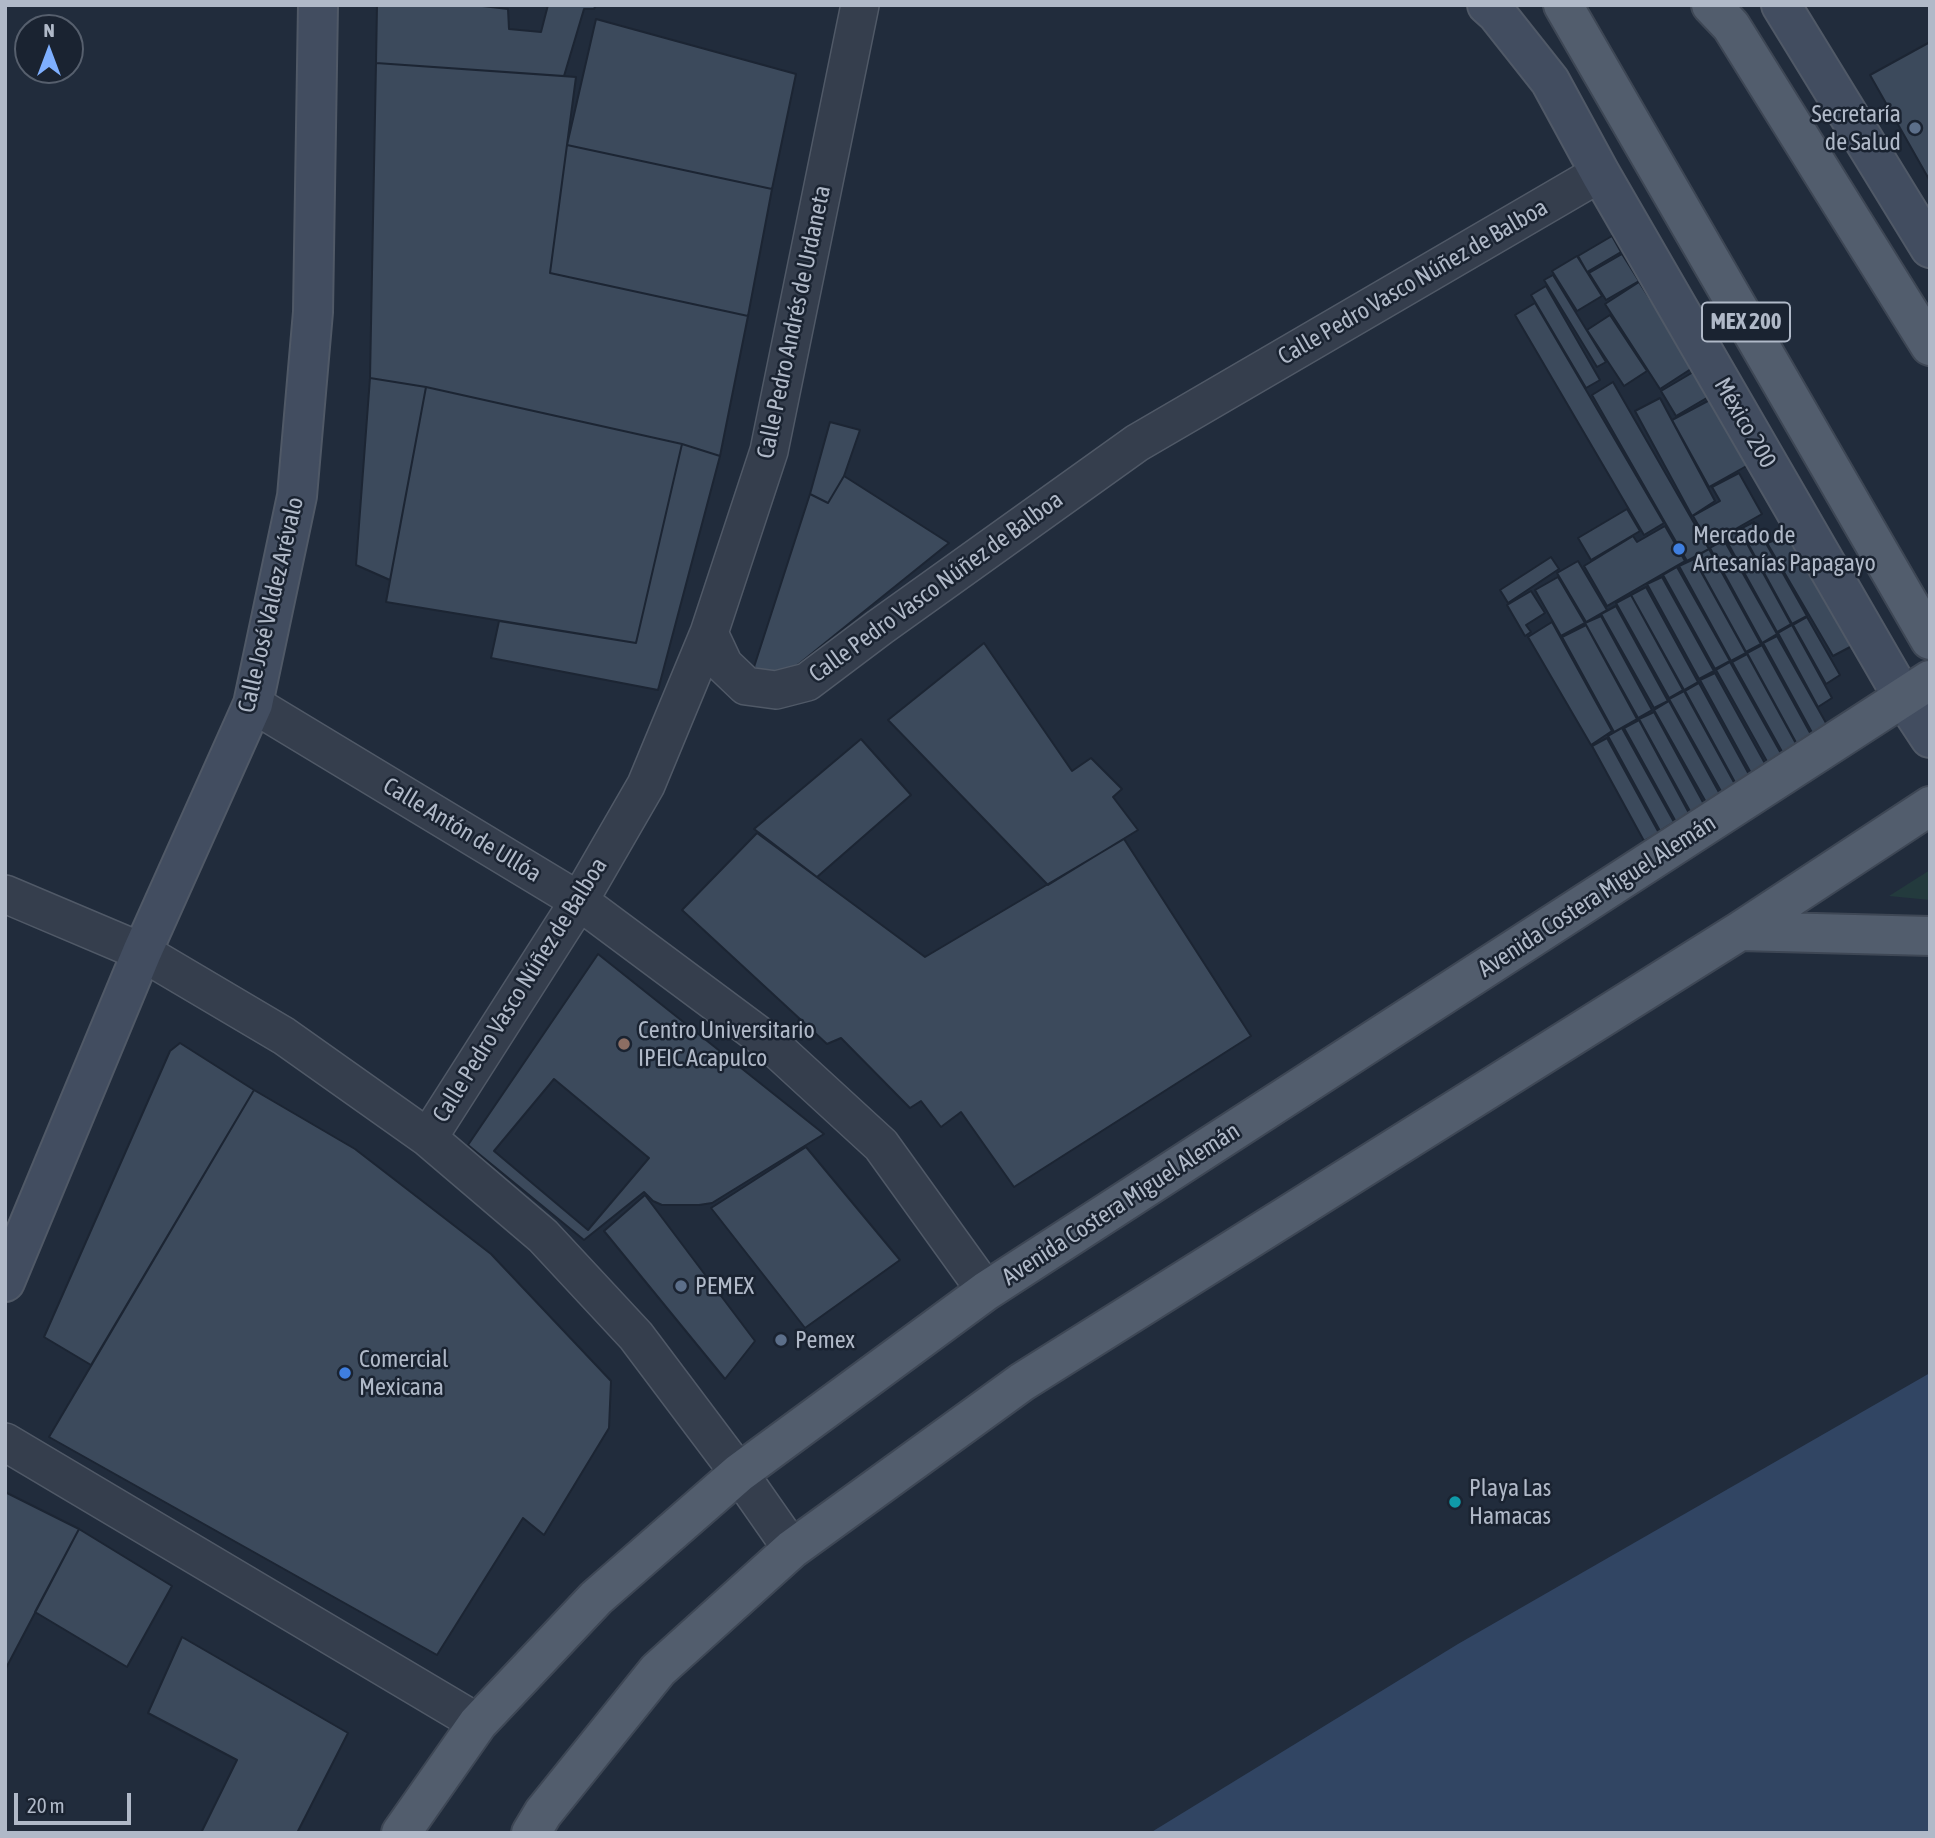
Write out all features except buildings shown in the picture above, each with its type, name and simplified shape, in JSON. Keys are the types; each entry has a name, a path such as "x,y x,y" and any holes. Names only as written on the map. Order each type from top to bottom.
{"main road":[{"name":"MEX 200","path":"1563,5 1930,640"},
{"path":"1711,5 1731,26 1930,346"},
{"name":"Avenida Costera Miguel Alemán","path":"401,1833 478,1723 596,1598 739,1473 986,1291 1917,689"},
{"path":"531,1833 543,1814 658,1670 792,1549 1022,1382 1740,931 1930,806"},
{"path":"1740,931 1930,936"}],"street":[{"name":"Calle José Valdez Arévalo","path":"5,1282 142,951 253,704 297,496 313,312 318,5"},
{"name":"Calle Pedro Andrés de Urdaneta","path":"709,633 769,451 860,5"},
{"name":"México 200","path":"1487,5 1550,81 1600,173 1917,689 1930,738"},
{"path":"1781,5 1930,248"},
{"name":"Calle Pedro Vasco Núñez de Balboa","path":"709,633 724,665 746,686 776,690 807,682 1136,443 1600,173"},
{"name":"Calle Pedro Vasco Núñez de Balboa","path":"428,1138 579,901 646,785 709,633"},
{"name":"Calle Antón de Ullóa","path":"253,704 579,901 771,1044 881,1145 986,1291"},
{"path":"5,894 142,951 284,1036 428,1138 543,1236 636,1336 739,1473 792,1549"},
{"path":"5,1441 478,1723"}],"green space":[{"path":"1930,870 1930,900 1889,896"}],"water":[{"path":"1930,1373 1930,1833 1150,1833 1458,1644"}],"place":[{"name":"Secretaría de Salud","path":"1915,128"},
{"name":"Mercado de Artesanías Papagayo","path":"1679,549"},
{"name":"Centro Universitario IPEIC Acapulco","path":"624,1044"},
{"name":"PEMEX","path":"681,1286"},
{"name":"Pemex","path":"781,1340"},
{"name":"Comercial Mexicana","path":"345,1373"},
{"name":"Playa Las Hamacas","path":"1455,1502"}]}
